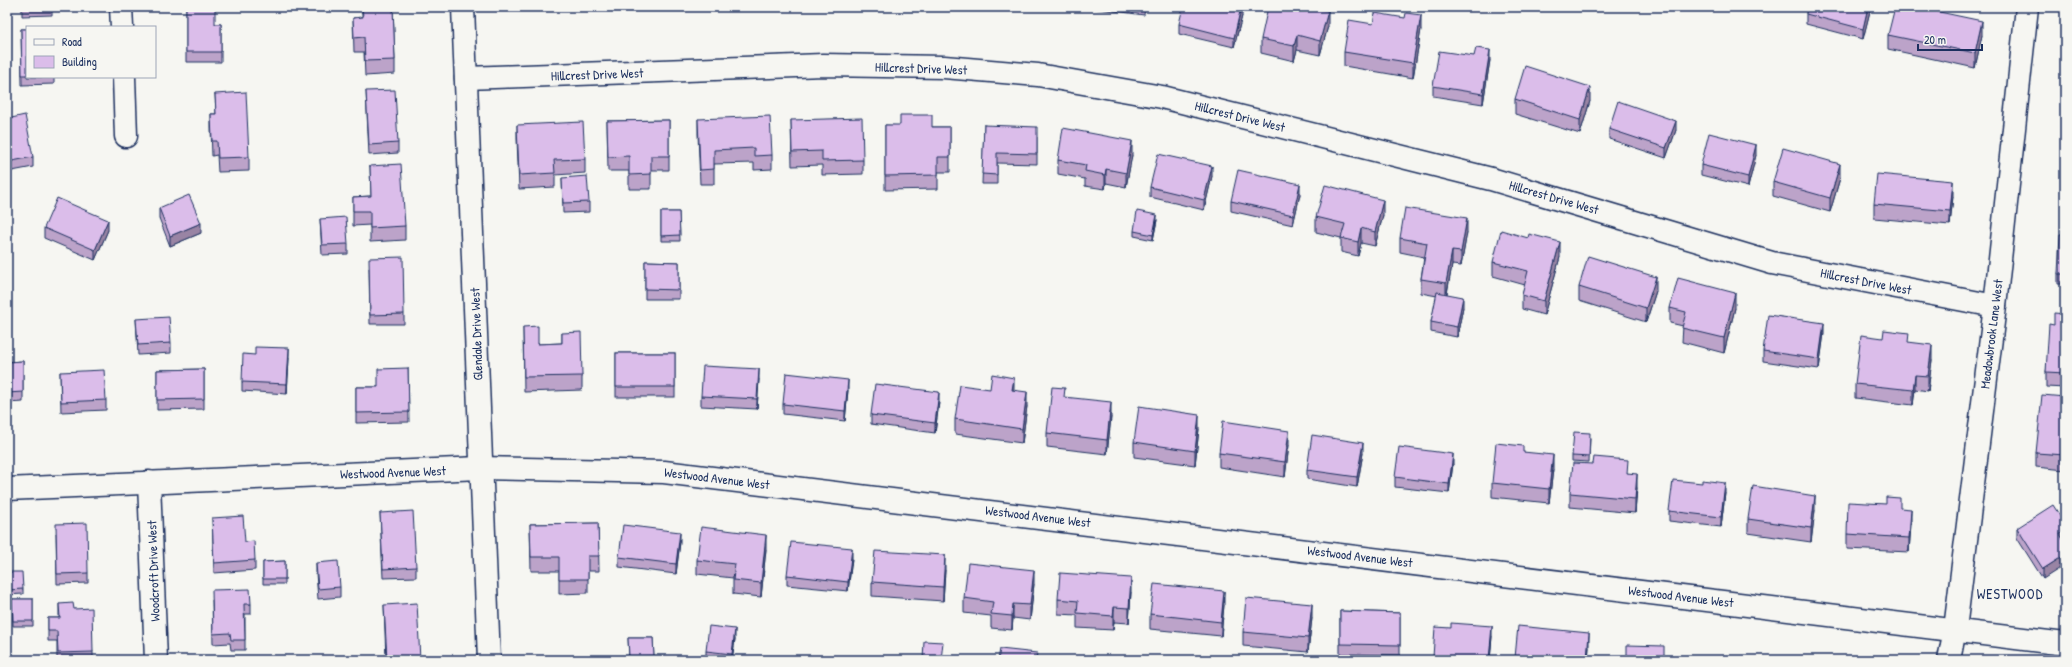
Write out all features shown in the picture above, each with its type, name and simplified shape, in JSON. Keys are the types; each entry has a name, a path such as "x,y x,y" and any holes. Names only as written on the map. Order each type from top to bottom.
{"street":[{"path":"121,7 122,26"},
{"name":"Glendale Drive West","path":"463,7 480,468 489,660"},
{"name":"Meadowbrook Lane West","path":"1949,660 1955,629 1995,306 2027,7"},
{"name":"Hillcrest Drive West","path":"466,78 823,65 944,67 1038,75 1162,97 1491,179 1772,263 1995,306"},
{"path":"124,78 126,136"},
{"name":"Westwood Avenue West","path":"7,489 480,468 664,472 1955,629 2065,644"},
{"name":"Woodcroft Drive West","path":"149,482 156,660"}],"building":[{"path":"186,7 215,7 215,24 221,24 221,52 186,52"},
{"path":"362,7 393,7 395,60 365,61 364,37 354,38 353,18 363,17"},
{"path":"1183,7 1241,7 1234,38 1179,24"},
{"path":"1268,7 1309,7 1328,11 1320,41 1297,35 1294,46 1261,39"},
{"path":"1807,7 1868,7 1863,29 1806,14"},
{"path":"1895,7 1916,7 1982,21 1975,53 1888,35"},
{"path":"1375,13 1405,18 1406,13 1421,15 1413,63 1344,52 1349,20 1373,24"},
{"path":"21,29 26,29 26,75 22,75"},
{"path":"1476,48 1490,50 1483,94 1433,86 1439,51 1474,56"},
{"path":"1525,66 1590,87 1580,120 1515,99"},
{"path":"395,90 398,143 369,145 366,91"},
{"path":"246,92 249,157 218,158 217,141 212,141 211,114 216,114 215,94"},
{"path":"1618,101 1676,121 1666,148 1609,129"},
{"path":"25,115 33,157 7,162 7,119"},
{"path":"900,115 932,115 932,127 950,127 950,157 938,157 938,175 885,176 885,125 900,125"},
{"path":"770,116 772,155 754,156 754,148 714,150 714,169 700,170 698,119"},
{"path":"862,118 863,160 822,161 822,151 792,152 791,120"},
{"path":"669,120 669,156 651,156 651,174 629,175 629,156 608,157 607,121"},
{"path":"583,122 585,159 554,160 555,173 519,175 517,125"},
{"path":"984,125 1037,127 1037,154 997,153 997,175 982,174"},
{"path":"1063,128 1132,141 1126,173 1106,169 1105,175 1085,171 1086,165 1058,160"},
{"path":"1709,133 1756,145 1748,177 1701,165"},
{"path":"1783,148 1840,164 1830,198 1773,182"},
{"path":"1158,154 1212,166 1204,200 1150,187"},
{"path":"401,164 405,226 370,228 370,211 353,211 353,197 371,196 370,166"},
{"path":"1238,170 1300,184 1293,215 1231,201"},
{"path":"1877,174 1953,181 1950,211 1874,204"},
{"path":"587,176 589,202 563,203 562,178"},
{"path":"1325,185 1383,200 1375,232 1361,228 1358,242 1341,238 1345,224 1316,217"},
{"path":"189,195 201,223 170,236 159,208"},
{"path":"57,198 108,220 95,250 44,228"},
{"path":"1405,208 1467,218 1461,252 1452,251 1446,283 1421,279 1427,243 1400,238"},
{"path":"1137,211 1157,215 1153,235 1134,231"},
{"path":"661,212 679,212 680,235 661,236"},
{"path":"346,217 348,244 322,245 320,219"},
{"path":"1501,230 1528,238 1529,234 1560,242 1544,301 1522,295 1528,271 1493,262"},
{"path":"2060,234 2065,234 2065,274 2058,274"},
{"path":"1588,256 1656,277 1646,308 1579,287"},
{"path":"403,257 404,314 370,315 369,258"},
{"path":"645,261 679,262 679,290 645,289"},
{"path":"1678,278 1735,293 1724,338 1682,328 1686,312 1670,308"},
{"path":"1437,292 1463,297 1457,327 1431,322"},
{"path":"2054,313 2065,314 2065,373 2046,372 2049,324 2054,325"},
{"path":"1768,315 1824,323 1819,359 1763,351"},
{"path":"169,317 171,343 138,345 136,319"},
{"path":"538,326 538,344 562,343 562,333 581,332 582,376 524,377 523,327"},
{"path":"1884,330 1909,333 1908,342 1932,345 1928,376 1915,375 1913,390 1855,384 1861,335 1883,338"},
{"path":"255,347 289,348 287,384 242,382 243,354 255,355"},
{"path":"616,353 675,353 675,387 616,387"},
{"path":"23,361 23,392 7,393 7,362"},
{"path":"703,366 759,369 757,399 701,396"},
{"path":"408,368 409,412 356,413 356,387 378,387 378,369"},
{"path":"204,369 204,399 157,400 157,370"},
{"path":"104,370 106,400 61,402 60,372"},
{"path":"786,373 848,380 845,411 783,404"},
{"path":"992,374 1014,378 1012,390 1027,392 1022,429 955,419 960,385 990,389"},
{"path":"875,384 939,392 935,423 871,415"},
{"path":"1052,387 1065,388 1064,397 1111,402 1107,440 1047,433"},
{"path":"2042,395 2065,397 2065,455 2036,453"},
{"path":"1139,406 1199,415 1195,451 1134,442"},
{"path":"1223,421 1289,431 1285,462 1219,453"},
{"path":"1574,432 1590,433 1589,457 1572,456"},
{"path":"1312,435 1363,443 1357,477 1307,470"},
{"path":"1496,443 1523,446 1523,452 1553,455 1549,489 1492,483"},
{"path":"1399,447 1453,454 1449,484 1395,477"},
{"path":"1594,457 1628,460 1627,473 1637,474 1635,499 1570,493 1573,463 1593,464"},
{"path":"1673,480 1702,483 1702,480 1725,483 1721,517 1669,511"},
{"path":"1753,486 1815,496 1811,528 1748,519"},
{"path":"1886,497 1900,498 1900,508 1911,509 1909,538 1847,534 1848,502 1886,504"},
{"path":"2053,505 2065,524 2065,531 2060,534 2065,543 2065,555 2043,569 2017,528"},
{"path":"413,511 416,567 383,569 380,513"},
{"path":"243,516 245,542 254,541 255,560 214,563 212,518"},
{"path":"87,523 88,573 57,574 56,524"},
{"path":"598,523 599,556 588,556 588,579 559,579 559,557 531,557 530,524"},
{"path":"623,525 680,532 676,564 619,557"},
{"path":"701,527 766,535 761,583 733,580 735,564 697,560"},
{"path":"791,542 852,548 848,582 787,575"},
{"path":"875,551 945,555 943,587 872,582"},
{"path":"285,561 285,579 263,579 263,562"},
{"path":"338,561 340,587 318,589 316,563"},
{"path":"968,563 1034,570 1030,605 1013,604 1012,616 991,614 993,602 964,598"},
{"path":"7,572 22,572 23,589 7,590"},
{"path":"1060,573 1131,578 1129,608 1114,607 1113,616 1077,613 1078,601 1058,599"},
{"path":"1154,584 1224,591 1221,622 1150,614"},
{"path":"250,589 251,604 244,604 245,640 231,640 230,633 213,634 212,590"},
{"path":"1246,598 1312,604 1308,638 1243,632"},
{"path":"12,599 33,599 33,621 13,621"},
{"path":"73,603 74,609 92,608 93,652 58,653 57,631 48,631 48,618 60,618 59,604"},
{"path":"417,603 420,660 387,660 384,605"},
{"path":"1340,611 1400,613 1400,645 1340,644"},
{"path":"1451,623 1492,626 1489,660 1433,657 1435,627 1451,628"},
{"path":"709,626 735,629 732,654 706,651"},
{"path":"1518,626 1589,633 1587,660 1540,660 1515,658"},
{"path":"628,638 653,638 654,656 629,657"},
{"path":"924,641 943,642 941,660 923,660"},
{"path":"1627,645 1664,646 1664,660 1627,660"},
{"path":"1000,649 1037,653 1036,660 998,660"},
{"path":"1052,658 1067,660 1052,660"},
{"path":"1714,658 1737,660 1714,660"}],"district":[{"name":"WESTWOOD","path":"2010,594"}]}
